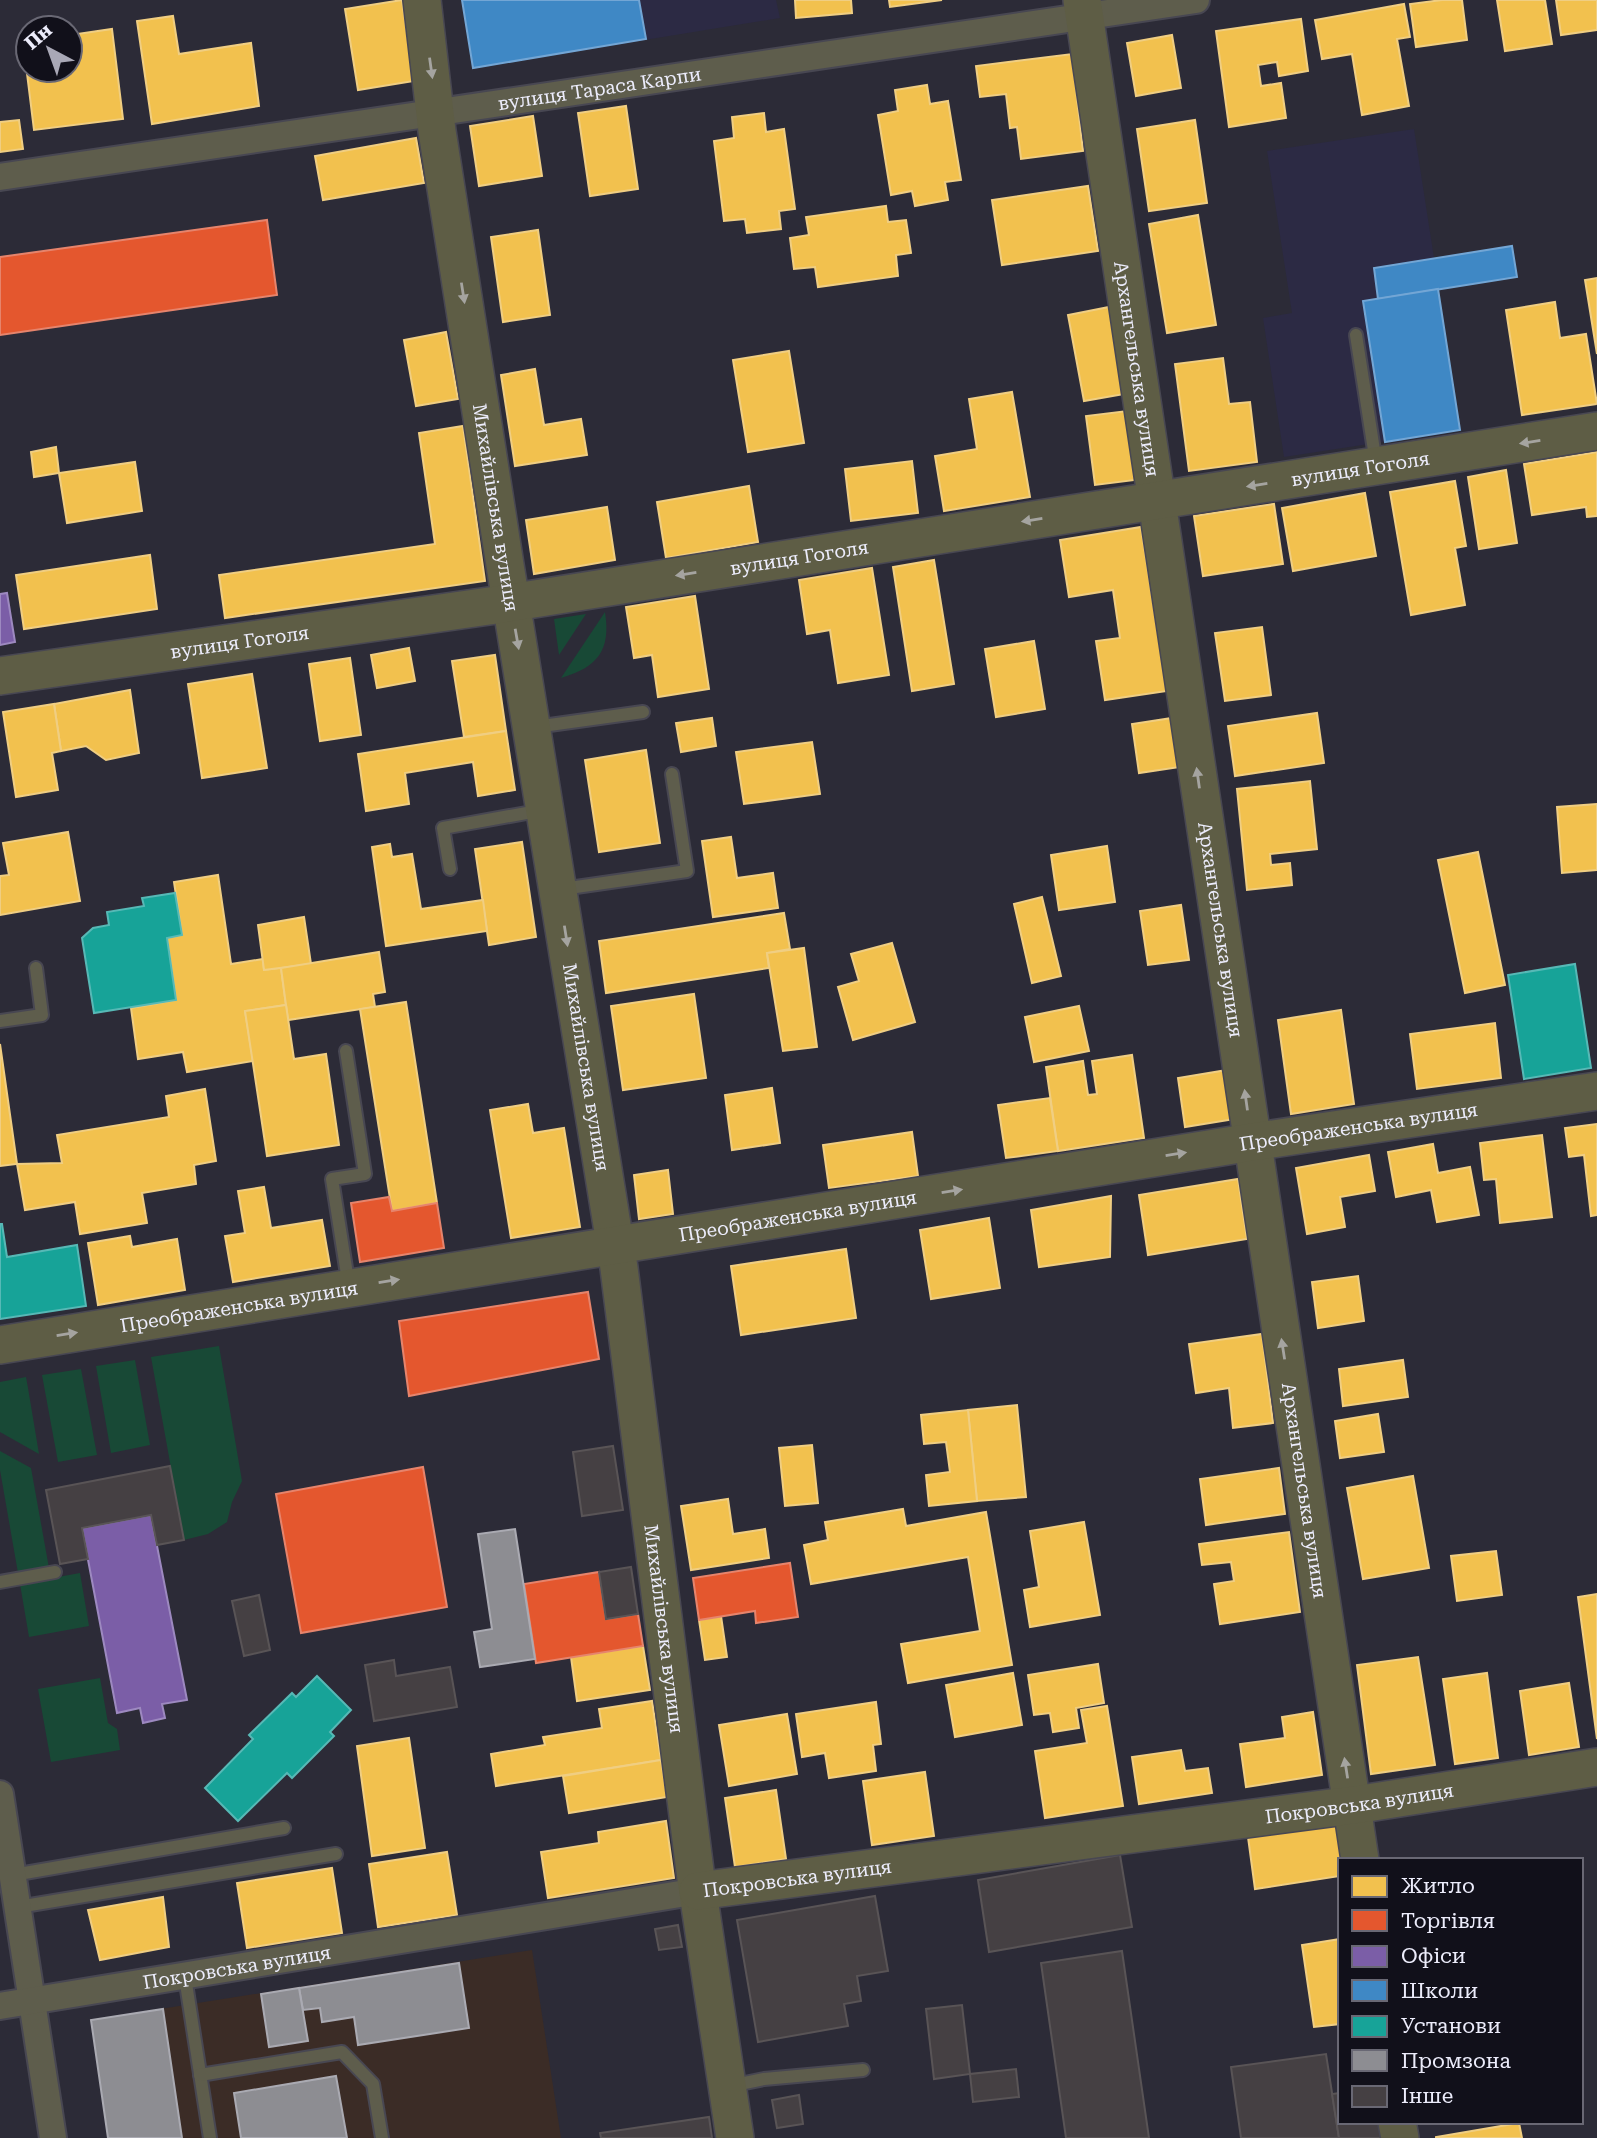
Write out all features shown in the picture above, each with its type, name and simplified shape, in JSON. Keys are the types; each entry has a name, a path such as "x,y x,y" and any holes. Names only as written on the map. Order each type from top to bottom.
{"street":[{"name":"Михайлівська вулиця","path":"422,0 435,112 615,1245 698,1891 735,2138"},
{"name":"вулиця Тараса Карпи","path":"0,177 435,112 1084,8 1196,0"},
{"name":"Архангельська вулиця","path":"1084,8 1360,1858"},
{"name":"вулиця Гоголя","path":"0,676 511,602 1377,467 1597,430"},
{"name":"Преображенська вулиця","path":"0,1345 1252,1142 1597,1091"},
{"name":"Покровська вулиця","path":"0,2006 698,1891 1352,1805 1597,1767"},
{"path":"1,1806 53,2138"}],"lane":[{"path":"1356,335 1377,467"},
{"path":"532,727 643,712"},
{"path":"558,889 687,871 672,774"},
{"path":"450,869 443,828 545,810"},
{"path":"0,1021 42,1015 36,968"},
{"path":"346,1051 365,1174 332,1179 349,1287"},
{"path":"0,1582 55,1572"},
{"path":"13,1875 284,1828"},
{"path":"18,1907 336,1854"},
{"path":"185,1977 210,2138"},
{"path":"200,2076 342,2052 373,2084 382,2138"},
{"path":"727,2087 764,2079 863,2070"}],"shaded area":[{"path":"462,0 776,0 780,18 473,68"},
{"path":"1414,129 1434,258 1374,268 1379,298 1438,289 1460,430 1284,457 1263,318 1292,313 1267,151"},
{"path":"532,1950 561,2138 108,2138 91,2020"}],"green space":[{"path":"605,612 606,637 599,655 584,668 561,678"},
{"path":"586,614 559,655 554,619"},
{"path":"219,1346 242,1481 232,1502 227,1522 208,1534 184,1540 151,1357"},
{"path":"135,1360 150,1445 111,1453 96,1366"},
{"path":"81,1369 97,1455 58,1462 42,1375"},
{"path":"26,1377 39,1454 0,1432 0,1382"},
{"path":"0,1451 31,1468 49,1568 18,1573 0,1470"},
{"path":"80,1573 89,1626 29,1637 20,1584"},
{"path":"100,1678 108,1723 117,1729 120,1750 51,1762 38,1689"}],"building: Житло":[{"path":"402,0 414,81 358,90 345,9"},
{"path":"795,0 851,0 852,13 796,18"},
{"path":"889,0 942,0 890,7"},
{"path":"1462,0 1467,40 1416,47 1410,4"},
{"path":"1497,0 1545,0 1552,44 1505,51"},
{"path":"1556,0 1597,0 1597,30 1561,35"},
{"path":"1404,4 1410,37 1397,39 1409,106 1362,115 1352,54 1322,59 1315,20"},
{"path":"173,16 179,54 251,43 259,106 152,124 137,21"},
{"path":"1301,19 1308,71 1279,76 1277,62 1258,65 1261,86 1281,83 1286,118 1229,127 1216,31"},
{"path":"112,29 123,119 34,130 28,84 84,84 84,33"},
{"path":"1172,35 1181,88 1136,96 1127,43"},
{"path":"1072,54 1083,151 1021,159 1017,127 1010,128 1006,94 980,97 976,66"},
{"path":"927,85 930,104 948,101 961,180 945,182 948,200 915,206 912,191 891,195 878,115 898,111 895,90"},
{"path":"626,106 638,189 590,196 578,113"},
{"path":"764,113 766,132 784,129 795,209 779,211 781,229 747,233 745,219 724,221 714,141 734,138 732,117"},
{"path":"533,116 542,176 479,186 470,126"},
{"path":"19,120 23,149 0,152 0,122"},
{"path":"1195,120 1207,203 1149,211 1137,129"},
{"path":"416,138 424,183 323,200 315,156"},
{"path":"1088,186 1098,251 1002,265 992,200"},
{"path":"886,206 888,222 906,220 911,253 896,255 898,276 818,287 815,267 794,269 790,238 809,235 806,217"},
{"path":"1198,215 1216,325 1167,333 1149,224"},
{"path":"538,230 550,315 503,322 491,237"},
{"path":"1597,278 1597,354 1585,280"},
{"path":"1555,302 1560,338 1586,334 1597,404 1522,415 1506,310"},
{"path":"1114,306 1130,393 1084,401 1068,315"},
{"path":"446,332 458,399 416,406 404,340"},
{"path":"789,351 804,443 748,452 733,360"},
{"path":"1223,358 1229,404 1250,402 1257,462 1189,471 1175,364"},
{"path":"535,369 544,425 581,419 587,455 515,466 501,375"},
{"path":"1012,392 1030,497 944,511 935,456 977,449 969,399"},
{"path":"1127,411 1135,480 1095,485 1086,416"},
{"path":"463,426 485,581 225,618 219,575 435,544 419,433"},
{"path":"56,447 59,473 34,477 31,452"},
{"path":"1597,452 1597,516 1587,517 1586,507 1532,515 1524,464"},
{"path":"912,461 918,513 851,521 845,469"},
{"path":"135,462 142,511 67,523 59,473"},
{"path":"1506,470 1517,543 1479,549 1468,477"},
{"path":"1455,481 1466,546 1455,548 1465,605 1411,615 1390,492"},
{"path":"749,486 758,542 666,558 657,502"},
{"path":"1365,493 1376,556 1293,571 1282,508"},
{"path":"1274,504 1283,564 1203,576 1194,516"},
{"path":"607,507 615,560 534,574 526,520"},
{"path":"1141,527 1167,691 1105,700 1096,641 1120,638 1113,590 1069,597 1060,540"},
{"path":"150,555 157,609 24,629 16,575"},
{"path":"934,560 954,684 912,691 893,567"},
{"path":"872,568 889,675 838,683 830,630 807,634 799,580"},
{"path":"695,596 709,689 658,697 652,655 634,658 626,607"},
{"path":"1262,627 1271,695 1225,701 1215,633"},
{"path":"1034,641 1045,709 996,717 985,649"},
{"path":"409,648 415,681 377,688 371,655"},
{"path":"495,655 506,731 464,737 452,661"},
{"path":"350,658 361,735 320,741 309,664"},
{"path":"252,674 267,768 202,778 188,684"},
{"path":"130,690 139,753 106,760 86,746 61,751 54,704"},
{"path":"54,704 61,751 52,753 58,790 16,797 3,712"},
{"path":"1317,713 1324,763 1235,776 1228,726"},
{"path":"712,718 716,746 681,752 676,723"},
{"path":"1172,718 1180,767 1139,773 1132,724"},
{"path":"506,731 515,790 478,796 473,762 405,773 409,804 366,811 358,754"},
{"path":"812,742 820,794 744,804 736,752"},
{"path":"646,750 660,843 599,852 585,760"},
{"path":"1310,781 1317,849 1270,854 1271,865 1290,863 1292,885 1247,890 1237,789"},
{"path":"1597,804 1597,870 1562,873 1557,807"},
{"path":"68,832 80,901 0,915 0,876 9,875 3,843"},
{"path":"731,837 737,878 773,873 778,908 713,917 702,841"},
{"path":"522,842 536,937 489,945 475,849"},
{"path":"390,844 392,857 412,854 421,909 483,900 487,931 386,946 372,847"},
{"path":"1107,846 1115,902 1059,910 1051,855"},
{"path":"1478,852 1505,985 1465,993 1438,860"},
{"path":"218,875 231,964 263,959 264,970 281,968 286,1005 245,1011 253,1061 187,1072 183,1052 138,1059 131,1008 176,1000 167,938 182,935 174,882"},
{"path":"1042,897 1061,976 1032,983 1014,904"},
{"path":"1181,905 1189,960 1148,965 1140,911"},
{"path":"784,913 790,949 767,953 769,968 606,993 599,941"},
{"path":"304,917 311,964 264,970 258,925"},
{"path":"892,943 915,1022 853,1040 838,987 859,981 851,954"},
{"path":"804,948 817,1047 783,1051 767,953"},
{"path":"379,952 385,992 373,994 375,1007 288,1020 281,968"},
{"path":"694,994 706,1078 623,1090 611,1006"},
{"path":"406,1002 437,1203 392,1211 360,1009"},
{"path":"286,1005 294,1059 326,1054 339,1145 267,1156 245,1011"},
{"path":"1079,1006 1089,1051 1034,1062 1025,1017"},
{"path":"1341,1010 1354,1104 1291,1114 1278,1020"},
{"path":"1495,1023 1501,1078 1417,1089 1410,1034"},
{"path":"0,1044 17,1164 0,1166"},
{"path":"1132,1055 1144,1138 1058,1151 1046,1067 1083,1061 1088,1095 1097,1094 1092,1061"},
{"path":"1227,1070 1235,1119 1185,1127 1178,1078"},
{"path":"772,1088 780,1143 732,1150 725,1095"},
{"path":"205,1089 216,1161 194,1165 196,1184 142,1193 147,1223 80,1234 75,1202 25,1210 17,1164 62,1163 57,1135 169,1117 166,1096"},
{"path":"1050,1098 1058,1151 1006,1158 998,1105"},
{"path":"528,1104 533,1133 564,1128 580,1227 511,1238 490,1110"},
{"path":"1597,1124 1597,1215 1591,1216 1584,1155 1569,1157 1565,1128"},
{"path":"912,1132 918,1176 829,1188 823,1145"},
{"path":"1542,1135 1552,1217 1500,1223 1496,1179 1484,1180 1480,1143"},
{"path":"1433,1144 1438,1173 1470,1167 1479,1215 1437,1222 1431,1190 1396,1197 1388,1152"},
{"path":"1369,1155 1375,1191 1340,1197 1345,1227 1307,1234 1296,1168"},
{"path":"668,1170 673,1214 639,1219 634,1175"},
{"path":"1238,1179 1247,1239 1148,1255 1139,1195"},
{"path":"264,1187 271,1228 322,1220 330,1266 233,1282 225,1236 245,1233 238,1191"},
{"path":"1111,1196 1110,1257 1039,1267 1031,1210"},
{"path":"989,1218 1000,1288 931,1299 920,1230"},
{"path":"130,1236 132,1247 177,1239 185,1290 98,1305 88,1243"},
{"path":"846,1249 856,1318 741,1335 731,1266"},
{"path":"1358,1276 1364,1321 1318,1328 1312,1282"},
{"path":"1262,1334 1273,1423 1233,1428 1229,1388 1196,1393 1189,1344"},
{"path":"1403,1360 1408,1397 1343,1406 1339,1369"},
{"path":"1017,1405 1026,1497 977,1501 968,1410"},
{"path":"968,1410 977,1501 929,1506 926,1475 950,1472 946,1442 924,1444 921,1415"},
{"path":"1378,1414 1384,1452 1340,1458 1335,1421"},
{"path":"812,1445 818,1503 785,1506 779,1448"},
{"path":"1279,1468 1285,1514 1206,1525 1200,1479"},
{"path":"1413,1476 1429,1568 1363,1579 1347,1488"},
{"path":"728,1499 733,1534 765,1529 769,1558 691,1570 681,1506"},
{"path":"903,1509 906,1526 986,1512 1012,1665 908,1683 901,1644 980,1631 968,1557 811,1584 804,1545 828,1540 825,1522"},
{"path":"1084,1522 1100,1615 1030,1627 1024,1590 1039,1587 1030,1531"},
{"path":"1289,1532 1300,1612 1220,1624 1214,1584 1234,1581 1231,1562 1202,1565 1199,1544"},
{"path":"1496,1551 1502,1595 1457,1601 1451,1556"},
{"path":"1597,1594 1597,1739 1578,1597"},
{"path":"721,1616 727,1657 705,1660 699,1620"},
{"path":"643,1646 650,1690 577,1701 571,1657"},
{"path":"1418,1657 1435,1765 1371,1774 1357,1665"},
{"path":"1098,1664 1104,1703 1076,1708 1079,1728 1053,1732 1050,1713 1034,1715 1028,1675"},
{"path":"1013,1673 1022,1725 955,1737 946,1685"},
{"path":"1487,1673 1498,1758 1455,1764 1443,1679"},
{"path":"1569,1683 1579,1747 1529,1755 1520,1691"},
{"path":"652,1701 661,1760 496,1786 491,1754 545,1745 543,1737 602,1728 599,1709"},
{"path":"876,1702 881,1744 873,1745 876,1771 829,1778 825,1753 802,1757 796,1714"},
{"path":"1107,1706 1123,1806 1045,1818 1035,1751 1087,1743 1081,1710"},
{"path":"1313,1712 1322,1775 1246,1787 1240,1744 1285,1738 1282,1717"},
{"path":"787,1714 797,1774 729,1786 719,1725"},
{"path":"409,1738 425,1848 372,1856 357,1746"},
{"path":"1181,1750 1185,1771 1208,1768 1212,1793 1139,1804 1132,1757"},
{"path":"661,1760 667,1797 569,1813 563,1776"},
{"path":"925,1772 934,1836 872,1845 863,1781"},
{"path":"776,1790 786,1859 735,1867 725,1798"},
{"path":"666,1821 674,1878 548,1898 541,1852 599,1843 598,1832"},
{"path":"1339,1824 1344,1858 1338,1858 1338,1876 1255,1889 1248,1837"},
{"path":"447,1852 457,1915 378,1927 369,1864"},
{"path":"332,1868 342,1933 247,1948 237,1883"},
{"path":"163,1897 169,1947 100,1960 88,1910"},
{"path":"1338,1939 1338,2024 1314,2027 1302,1945"},
{"path":"1519,2124 1522,2138 1436,2138"}],"building: Торгівля":[{"path":"267,220 277,295 0,335 0,257"},
{"path":"389,1197 392,1211 437,1203 444,1248 360,1262 351,1203"},
{"path":"588,1292 599,1359 409,1396 399,1321"},
{"path":"423,1467 447,1607 301,1633 276,1494"},
{"path":"790,1563 798,1617 756,1623 755,1611 699,1620 693,1578"},
{"path":"599,1572 606,1619 638,1614 643,1646 536,1663 524,1584"}],"building: Офіси":[{"path":"7,593 15,642 0,645 0,594"},
{"path":"151,1515 187,1700 162,1704 165,1718 143,1723 140,1708 117,1713 82,1528"}],"building: Школи":[{"path":"462,0 639,0 646,39 473,68"},
{"path":"1512,246 1517,277 1378,299 1374,268"},
{"path":"1438,289 1460,430 1385,442 1363,301"}],"building: Установи":[{"path":"175,893 182,935 167,938 176,1000 94,1013 82,938 93,928 109,925 107,912 144,906 142,898"},
{"path":"1575,964 1591,1068 1524,1079 1508,975"},
{"path":"0,1224 7,1257 77,1245 86,1306 0,1319"},
{"path":"317,1676 351,1710 330,1732 334,1736 292,1778 287,1773 238,1821 205,1788 253,1739 249,1735 292,1693 296,1697"}],"building: Промзона":[{"path":"515,1529 535,1659 480,1667 474,1632 492,1629 478,1534"},
{"path":"459,1963 469,2028 358,2045 354,2017 322,2022 320,2008 303,2010 299,1988"},
{"path":"299,1988 308,2041 269,2047 261,1994"},
{"path":"163,2009 182,2138 108,2138 91,2020"},
{"path":"336,2076 347,2138 241,2138 234,2093"}],"building: Інше":[{"path":"613,1446 623,1510 582,1516 573,1452"},
{"path":"170,1466 184,1540 157,1545 151,1515 82,1528 88,1559 60,1564 46,1490"},
{"path":"631,1567 638,1614 606,1619 599,1572"},
{"path":"259,1595 270,1650 244,1656 232,1601"},
{"path":"394,1660 396,1676 450,1667 457,1707 374,1721 365,1665"},
{"path":"1120,1855 1132,1927 989,1952 978,1880"},
{"path":"875,1896 888,1971 857,1976 861,2001 844,2004 848,2026 758,2042 737,1920"},
{"path":"678,1925 682,1947 659,1950 655,1929"},
{"path":"1122,1951 1149,2138 1066,2138 1041,1963"},
{"path":"962,2005 970,2074 934,2079 926,2009"},
{"path":"1326,2054 1339,2138 1241,2138 1231,2067"},
{"path":"1016,2069 1019,2097 973,2102 970,2074"},
{"path":"1338,2093 1338,2124 1381,2124 1384,2138 1339,2138 1332,2094"},
{"path":"799,2095 803,2124 777,2128 772,2100"},
{"path":"709,2117 712,2138 601,2138 600,2133"}]}
